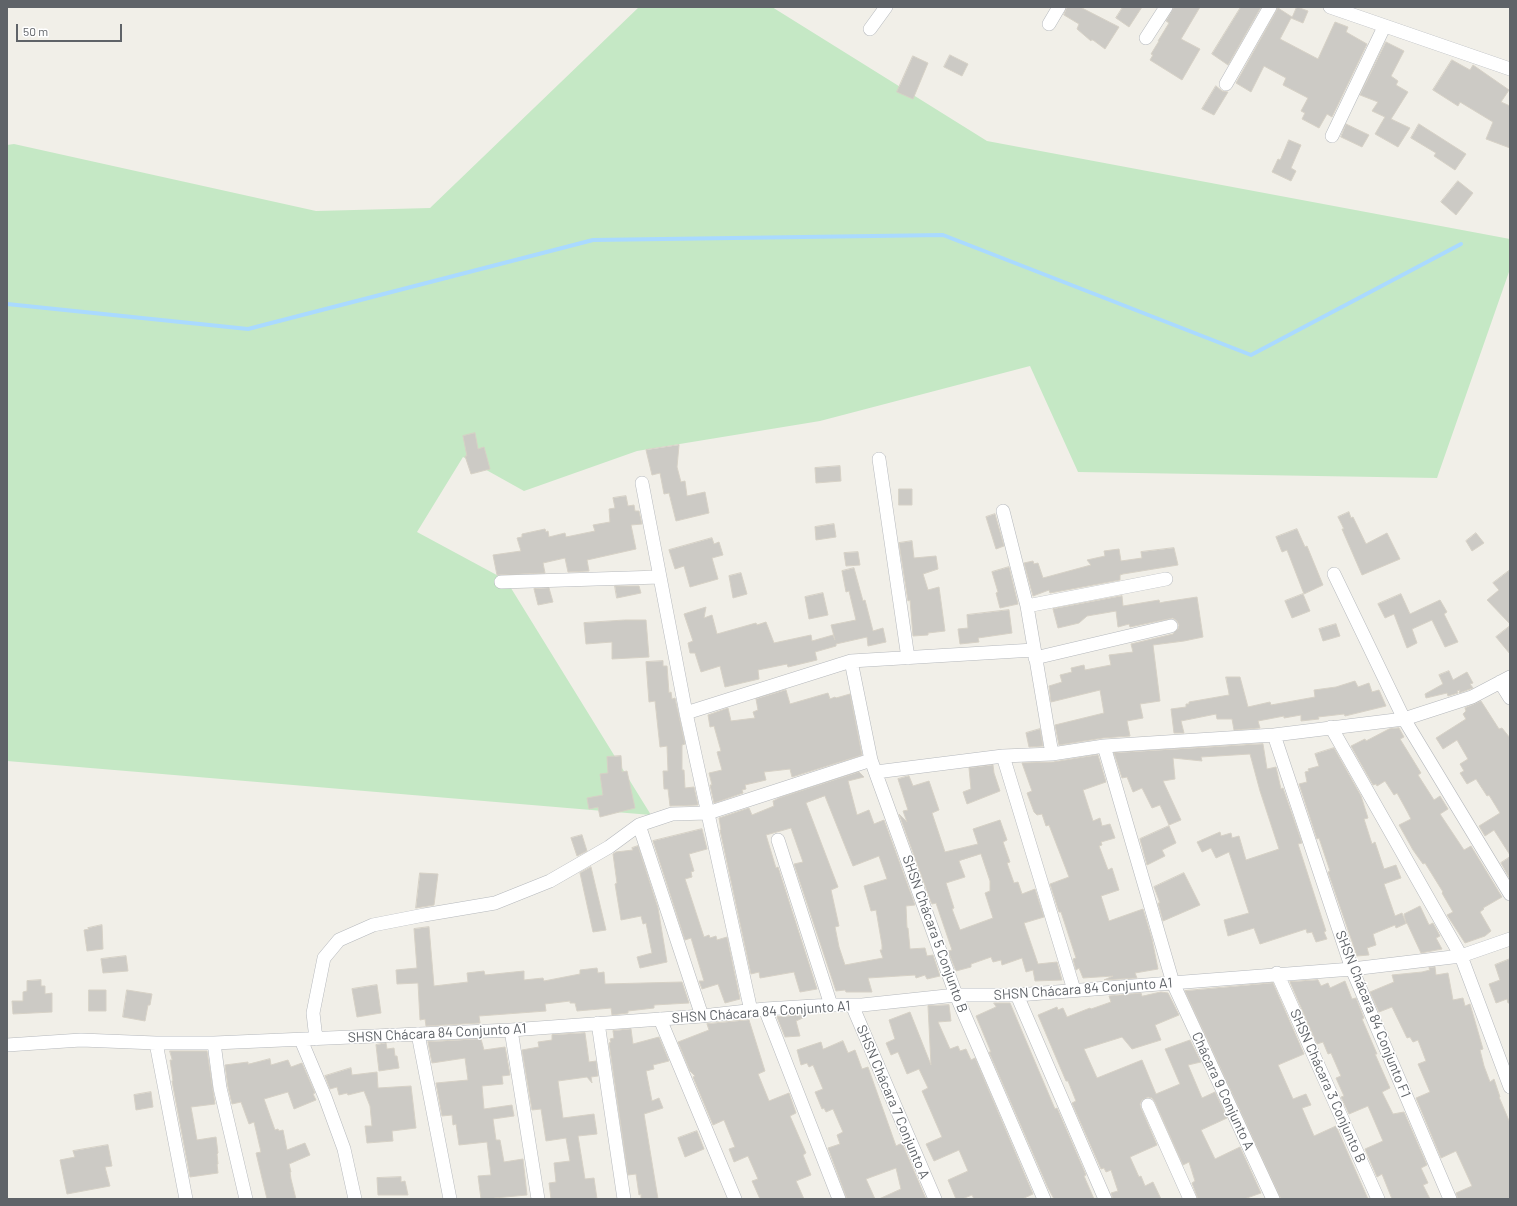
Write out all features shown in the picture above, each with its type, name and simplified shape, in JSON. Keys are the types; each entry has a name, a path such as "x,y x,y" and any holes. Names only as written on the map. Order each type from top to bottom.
{"street":[{"path":"870,29 886,7"},
{"path":"1049,24 1059,7"},
{"path":"1146,38 1166,7"},
{"path":"1226,84 1270,7"},
{"path":"1330,7 1384,27 1510,69"},
{"path":"1332,136 1384,27"},
{"path":"879,459 908,658"},
{"path":"642,483 686,714 751,1011"},
{"path":"1003,511 1027,606 1052,754"},
{"path":"1334,574 1404,718 1510,894"},
{"path":"501,582 660,577"},
{"path":"1027,606 1166,580"},
{"path":"686,714 851,661 1034,654 1171,626"},
{"name":"SHSN Chácara 5 Conjunto B","path":"851,661 873,766 956,995 1044,1199"},
{"path":"316,1039 313,1013 324,958 339,940 373,925 496,903 550,881 610,847 639,825 672,814 708,813 873,766 1003,756 1052,754 1104,746 1274,735 1404,718 1472,697 1505,679 1510,698"},
{"path":"1331,727 1461,956 1510,1087"},
{"name":"SHSN Chácara 84 Conjunto F1","path":"1274,735 1352,968 1450,1199"},
{"name":"Chácara 9 Conjunto A","path":"1104,746 1173,983 1273,1199"},
{"path":"1003,756 1074,990"},
{"path":"639,825 702,1016"},
{"path":"778,840 831,1005"},
{"name":"SHSN Chácara 84 Conjunto A1","path":"7,1045 81,1040 156,1043 214,1043 511,1030 831,1005 862,1005 956,995 1017,995 1352,968 1461,956 1510,939"},
{"name":"SHSN Chácara 3 Conjunto B","path":"1277,973 1378,1199"},
{"path":"1017,995 1105,1199"},
{"name":"SHSN Chácara 7 Conjunto A","path":"852,1005 935,1199"},
{"path":"765,1010 839,1199"},
{"path":"660,1019 735,1199"},
{"path":"598,1023 624,1199"},
{"path":"511,1030 538,1199"},
{"path":"418,1034 450,1199"},
{"path":"301,1040 325,1097 344,1149 355,1199"},
{"path":"156,1043 186,1199"},
{"path":"214,1043 220,1088 246,1199"},
{"path":"1148,1105 1190,1199"}],"green space":[{"path":"639,7 772,7 987,141 1510,239 1510,269 1437,478 1078,472 1030,366 820,421 637,451 524,491 463,457 417,532 506,580 651,815 7,761 7,145 14,144 316,211 430,208"}],"building":[{"path":"1067,7 1080,7 1119,27 1105,49 1093,40 1091,41 1077,29 1079,24 1064,15"},
{"path":"1123,7 1142,7 1129,27 1116,18"},
{"path":"1174,7 1200,7 1181,39 1200,49 1182,80 1150,60 1153,55 1151,54 1169,23 1166,21"},
{"path":"1241,7 1261,7 1228,65 1212,54"},
{"path":"1297,7 1308,11 1303,23 1291,18 1280,39 1318,59 1335,22 1348,27 1346,32 1367,44 1332,117 1327,114 1319,128 1302,119 1305,113 1301,111 1308,98 1283,85 1286,78 1264,66 1251,92 1236,83 1278,8 1292,17"},
{"path":"1386,42 1404,51 1391,76 1398,81 1396,85 1408,92 1391,119 1410,128 1398,147 1375,134 1385,117 1372,111 1378,102 1360,95"},
{"path":"950,55 968,64 962,76 944,67"},
{"path":"913,56 928,63 913,99 897,92"},
{"path":"1452,60 1470,70 1473,65 1509,90 1501,102 1510,106 1510,148 1486,139 1493,122 1460,102 1458,106 1433,90"},
{"path":"1216,86 1222,91 1228,92 1214,115 1202,109"},
{"path":"1346,124 1369,135 1362,147 1341,137"},
{"path":"1419,124 1466,154 1455,170 1434,156 1436,153 1411,138"},
{"path":"1289,140 1301,145 1291,168 1296,171 1291,181 1272,172 1278,159 1280,160"},
{"path":"1458,181 1473,193 1456,215 1441,202"},
{"path":"475,433 478,449 484,447 490,469 471,474 465,456 467,456 463,436"},
{"path":"679,445 677,467 681,482 685,481 687,496 705,492 709,513 676,521 669,493 664,494 660,473 652,475 646,450"},
{"path":"840,466 841,481 816,483 815,468"},
{"path":"899,489 912,489 912,505 899,505"},
{"path":"626,496 628,506 634,505 635,511 639,511 642,524 631,525 636,549 587,560 589,571 568,572 565,558 543,563 545,573 497,575 493,555 521,551 517,538 522,537 522,534 545,529 546,532 548,531 549,537 565,533 566,537 595,531 593,525 610,522 609,509 615,508 613,498"},
{"path":"1349,512 1366,544 1387,533 1400,559 1362,575 1338,517"},
{"path":"995,514 1004,546 996,549 986,517"},
{"path":"834,524 836,537 816,540 815,527"},
{"path":"1297,529 1305,547 1307,546 1323,585 1304,594 1287,550 1282,552 1276,537"},
{"path":"1476,533 1484,543 1472,551 1466,541"},
{"path":"712,538 714,544 719,542 723,555 712,558 718,579 690,587 684,566 675,569 669,550"},
{"path":"912,541 914,558 936,556 938,569 923,574 928,590 939,587 945,631 928,633 928,635 913,636 910,600 908,601 899,543"},
{"path":"1174,548 1178,565 1123,574 1120,575 1120,580 1050,593 1049,590 1033,596 1024,563 1033,561 1034,564 1038,563 1043,578 1091,565 1087,560 1105,556 1104,551 1119,549 1121,561 1142,558 1141,552"},
{"path":"858,552 860,565 846,566 844,553"},
{"path":"1009,567 1018,604 1000,608 996,593 998,592 992,572"},
{"path":"854,568 863,601 865,600 873,631 883,628 886,642 868,646 867,637 836,644 836,646 815,652 817,660 788,667 787,664 758,670 759,679 725,687 720,666 701,672 695,653 690,653 688,643 693,641 684,614 706,607 704,618 712,615 717,634 756,623 757,625 766,622 774,643 811,635 812,641 833,635 835,640 831,625 856,620 849,591 846,592 842,571"},
{"path":"1510,570 1510,624 1487,600 1499,590 1493,583"},
{"path":"741,573 747,594 733,598 729,576"},
{"path":"615,586 639,586 641,593 617,598"},
{"path":"549,588 553,602 538,605 534,589"},
{"path":"823,593 828,615 809,619 805,597"},
{"path":"1303,594 1310,611 1292,618 1285,601"},
{"path":"1401,594 1410,614 1440,600 1447,612 1444,614 1458,642 1445,647 1432,620 1412,629 1417,643 1407,648 1394,614 1385,618 1378,604"},
{"path":"1122,596 1123,606 1159,600 1160,603 1197,597 1203,637 1153,645 1160,701 1140,704 1143,718 1127,721 1130,736 1103,738 1059,745 1055,725 1104,713 1100,690 1051,702 1049,686 1062,682 1060,675 1072,672 1071,668 1084,665 1085,670 1111,665 1109,655 1133,652 1131,644 1173,634 1178,629 1179,625 1173,618 1130,627 1129,624 1118,627 1116,611 1087,616 1079,623 1058,628 1053,609"},
{"path":"1009,610 1012,633 978,638 979,642 960,644 958,629 968,628 967,615"},
{"path":"646,620 649,657 612,659 612,642 586,644 584,623"},
{"path":"1336,624 1340,636 1323,641 1319,629"},
{"path":"1510,626 1510,654 1496,637"},
{"path":"663,661 663,666 667,666 669,693 671,692 672,699 675,698 685,744 682,745 682,770 684,770 685,788 694,787 698,805 670,806 668,789 664,789 663,771 668,771 667,746 660,747 655,701 649,702 646,662"},
{"path":"1449,671 1453,680 1467,672 1473,683 1470,684 1473,688 1459,693 1460,690 1457,691 1458,693 1448,696 1447,693 1426,698 1425,694 1443,684 1439,675"},
{"path":"1226,677 1240,677 1248,707 1270,702 1271,705 1315,697 1314,690 1336,687 1355,681 1358,687 1369,683 1372,692 1379,690 1386,706 1345,716 1344,714 1318,717 1319,719 1301,721 1301,715 1284,718 1284,716 1258,721 1260,728 1234,730 1232,719 1217,719 1216,714 1181,721 1184,733 1174,733 1171,709 1186,707 1186,704 1189,704 1189,702 1229,695"},
{"path":"786,690 790,704 828,693 830,699 850,694 862,755 792,777 790,769 764,772 766,780 745,785 746,789 742,790 743,793 714,803 709,773 722,770 717,752 721,751 714,726 710,727 708,715 728,708 731,721 755,718 753,712 758,710 756,699"},
{"path":"1481,701 1499,729 1502,728 1510,738 1510,855 1494,830 1485,836 1479,826 1500,813 1489,795 1487,796 1476,779 1467,784 1460,773 1464,771 1460,764 1468,759 1457,740 1443,749 1436,738 1466,719 1463,714 1466,711 1465,708"},
{"path":"1399,728 1404,737 1400,739 1421,773 1418,775 1434,800 1440,796 1448,809 1440,814 1464,850 1471,846 1502,897 1483,908 1484,909 1480,912 1491,931 1485,936 1465,943 1447,915 1453,912 1442,893 1443,892 1425,863 1423,864 1413,850 1399,825 1411,819 1397,793 1394,795 1385,781 1377,786 1376,784 1373,785 1351,746 1365,739 1366,741 1389,729"},
{"path":"1040,729 1043,746 1029,747 1026,733"},
{"path":"1263,744 1267,769 1276,767 1281,789 1283,788 1302,843 1298,844 1326,931 1324,932 1327,939 1316,942 1312,932 1307,933 1306,929 1260,944 1254,928 1228,936 1224,920 1249,913 1232,861 1229,852 1216,858 1211,848 1202,852 1197,842 1220,832 1221,836 1231,833 1232,838 1239,836 1246,860 1279,849 1260,791 1250,754 1201,757 1202,761 1173,758 1175,779 1163,781 1181,820 1169,825 1160,805 1152,808 1142,788 1133,792 1127,777 1122,778 1114,753"},
{"path":"1334,748 1361,796 1368,818 1364,819 1372,844 1375,842 1384,869 1396,865 1401,878 1384,884 1395,916 1402,913 1406,923 1404,914 1420,906 1429,925 1433,923 1440,936 1436,938 1442,949 1421,953 1407,923 1396,928 1395,925 1373,934 1376,945 1367,948 1369,955 1357,956 1328,872 1330,871 1319,838 1317,839 1299,784 1307,782 1305,772 1309,771 1308,769 1319,766 1315,754"},
{"path":"1098,755 1106,782 1083,790 1093,821 1100,818 1102,826 1110,824 1115,838 1101,842 1102,845 1099,846 1108,870 1112,868 1119,890 1101,896 1109,921 1143,909 1152,939 1158,969 1135,973 1137,978 1104,980 1113,976 1083,978 1079,968 1076,970 1073,959 1076,958 1050,884 1069,877 1049,825 1046,826 1042,814 1037,815 1034,812 1027,793 1032,791 1022,763 1053,762"},
{"path":"621,756 622,772 627,771 635,808 600,817 598,807 589,809 587,798 603,795 600,774 608,773 607,757"},
{"path":"993,765 1000,791 967,804 963,792 971,789 969,768"},
{"path":"859,772 864,777 848,781 857,815 869,810 874,824 884,820 915,905 906,906 910,949 925,948 927,956 933,955 940,976 927,979 925,975 916,978 915,975 868,978 872,992 846,992 845,990 836,991 794,864 803,862 791,828 766,835 776,868 778,867 817,989 800,992 794,972 760,978 759,972 751,974 720,830 719,818 749,808 752,815 774,806 773,801","holes":["825,796 853,866 879,856 887,879 864,886 871,911 876,910 882,945 882,950 880,950 883,958 845,965 839,947 835,927 839,926 831,890 838,887 806,803"]},
{"path":"909,776 913,786 929,781 939,810 932,813 945,852 978,844 973,829 1000,820 1007,840 1003,842 1010,862 1007,863 1014,883 1018,882 1022,894 1035,889 1044,917 1024,923 1038,964 1057,962 1062,980 1035,981 1033,970 1026,972 1022,958 1002,965 1001,960 993,962 991,957 971,964 971,967 956,971 948,951 952,950 936,903 932,904 931,902 899,814 907,822 903,811 908,810 898,779","holes":["981,854 990,881 990,891 985,893 993,918 960,930 952,909 954,908 946,883 965,877 959,861"]},
{"path":"1169,826 1176,843 1162,850 1165,856 1147,865 1140,839"},
{"path":"702,829 707,849 689,854 694,871 691,872 692,877 685,879 704,937 709,935 710,938 716,936 717,940 727,937 740,999 725,1003 718,984 702,989 699,981 704,981 691,938 685,940 653,841"},
{"path":"582,835 587,851 577,856 571,838"},
{"path":"638,846 658,908 667,962 640,968 637,957 652,953 646,923 643,924 641,916 621,920 615,884 617,883 613,854 616,852 633,850 632,848"},
{"path":"1510,857 1510,879 1501,863"},
{"path":"591,867 606,930 593,932 580,873"},
{"path":"420,873 438,874 434,905 416,908"},
{"path":"1184,873 1200,905 1163,921 1158,903 1160,903 1154,887"},
{"path":"102,925 103,949 87,951 84,930"},
{"path":"429,927 434,986 468,982 467,973 484,971 485,975 524,971 524,980 543,978 544,981 580,974 580,970 597,968 598,973 604,972 605,984 682,982 689,1003 654,1005 654,1008 628,1011 628,1013 612,1015 611,1008 577,1011 575,1003 570,1003 570,1001 545,1004 546,1011 479,1016 480,1023 426,1026 425,1019 420,1020 418,983 397,984 396,970 417,968 414,929"},
{"path":"126,956 128,971 103,973 101,959"},
{"path":"1510,959 1510,1003 1508,1003 1507,999 1496,1003 1489,984 1500,980 1495,965"},
{"path":"1435,967 1436,975 1448,973 1453,1000 1463,998 1465,1006 1470,1004 1483,1049 1480,1050 1484,1066 1490,1082 1494,1079 1499,1097 1510,1123 1510,1199 1458,1199 1456,1193 1472,1186 1456,1151 1441,1158 1416,1098 1430,1092 1418,1064 1426,1061 1418,1040 1413,1042 1410,1037 1407,1038 1392,1007 1379,1012 1370,992 1394,982 1392,975 1422,972 1430,970 1429,968"},
{"path":"41,980 41,986 45,986 45,994 52,993 52,1012 13,1014 12,1001 23,1001 23,992 27,991 27,981"},
{"path":"1318,980 1321,986 1328,983 1330,988 1345,981 1352,999 1356,998 1364,1018 1362,1019 1377,1054 1375,1054 1390,1088 1382,1092 1393,1114 1404,1112 1427,1165 1421,1168 1428,1183 1423,1185 1430,1199 1392,1199 1382,1174 1377,1177 1365,1149 1383,1141 1368,1106 1349,1114 1341,1097 1344,1096 1336,1078 1341,1076 1331,1053 1328,1054 1323,1042 1317,1044 1290,982"},
{"path":"1273,983 1304,1054 1278,1065 1293,1099 1306,1094 1311,1105 1302,1108 1314,1136 1336,1126 1368,1199 1281,1199 1185,991"},
{"path":"377,985 381,1013 357,1017 352,989"},
{"path":"89,990 106,990 106,1011 89,1011"},
{"path":"127,990 152,994 145,1021 123,1017"},
{"path":"1161,992 1168,993 1179,1015 1155,1025 1161,1040 1132,1049 1122,1037 1084,1049 1097,1078 1142,1060 1156,1094 1180,1084 1165,1049 1190,1040 1201,1062 1188,1065 1202,1098 1215,1092 1227,1118 1201,1130 1215,1159 1240,1147 1261,1193 1244,1199 1198,1199 1192,1183 1195,1181 1189,1162 1183,1165 1155,1102 1152,1098 1148,1097 1142,1100 1140,1104 1157,1145 1130,1157 1145,1186 1153,1182 1161,1199 1113,1199 1111,1193 1118,1191 1111,1170 1106,1172 1104,1168 1101,1169 1072,1103 1076,1101 1068,1081 1066,1081 1038,1015 1057,1007 1058,1010 1063,1008 1067,1017 1111,1002 1109,996 1141,993 1142,996"},
{"path":"994,1003 1010,1003 1055,1109 1057,1108 1086,1175 1084,1176 1094,1199 1054,1199 1048,1188 989,1052 991,1052 976,1016 996,1007"},
{"path":"949,1005 951,1021 938,1022 950,1049 958,1046 960,1051 966,1049 971,1060 975,1058 1033,1194 1022,1199 974,1199 972,1195 962,1199 956,1199 948,1180 968,1171 959,1150 934,1161 926,1144 942,1137 922,1091 928,1088 919,1069 907,1074 898,1052 891,1055 886,1043 895,1039 889,1020 910,1012 931,1065 928,1006"},
{"path":"805,1015 805,1017 796,1021 800,1036 785,1037 777,1017"},
{"path":"749,1020 765,1071 758,1074 769,1101 789,1093 796,1113 790,1116 806,1153 803,1155 811,1175 796,1181 804,1199 760,1199 752,1181 758,1179 748,1156 734,1162 729,1149 735,1147 724,1120 713,1125 693,1077 695,1076 690,1071 678,1042 709,1030 707,1024"},
{"path":"631,1029 633,1044 659,1037 669,1061 653,1065 654,1069 646,1071 652,1101 659,1098 663,1108 644,1114 658,1199 641,1199 636,1174 628,1175 609,1043 611,1042 610,1039 614,1038 613,1031"},
{"path":"585,1033 589,1062 596,1061 598,1076 591,1077 592,1083 587,1077 558,1081 563,1118 594,1114 597,1134 578,1136 585,1179 594,1178 597,1199 551,1199 549,1183 556,1182 554,1163 570,1161 566,1138 546,1141 541,1109 532,1110 522,1050 539,1047 538,1042 552,1040 552,1035"},
{"path":"481,1039 484,1050 505,1047 510,1075 502,1076 503,1084 482,1086 484,1109 512,1105 514,1116 493,1119 496,1140 500,1140 504,1162 523,1159 527,1195 494,1198 495,1199 481,1199 478,1176 491,1175 487,1142 459,1145 456,1124 453,1125 452,1115 442,1116 436,1083 468,1080 465,1058 432,1063 428,1042"},
{"path":"843,1041 848,1053 855,1050 862,1069 868,1067 896,1146 902,1143 926,1199 879,1199 901,1189 896,1168 866,1179 875,1199 847,1199 828,1148 840,1144 837,1135 843,1132 833,1109 826,1112 824,1108 822,1109 815,1092 823,1089 813,1065 809,1067 807,1063 801,1065 797,1050 821,1042 823,1049"},
{"path":"386,1043 387,1049 394,1048 399,1068 379,1071 376,1045"},
{"path":"170,1051 207,1051 215,1104 191,1107 197,1140 216,1137 218,1173 190,1177 172,1081 170,1060 172,1060"},
{"path":"270,1059 271,1065 288,1060 291,1067 302,1063 315,1093 313,1094 316,1100 294,1109 288,1092 264,1099 275,1130 283,1130 287,1150 305,1143 310,1155 289,1164 296,1199 267,1199 256,1153 261,1152 254,1122 249,1124 241,1102 232,1104 228,1087 225,1065 248,1062 248,1064"},
{"path":"351,1068 352,1075 377,1072 378,1088 411,1086 416,1128 392,1131 393,1141 367,1143 365,1126 372,1126 370,1106 364,1091 348,1095 347,1093 339,1095 337,1087 330,1089 325,1076"},
{"path":"151,1092 153,1107 136,1110 134,1095"},
{"path":"697,1131 704,1149 685,1157 678,1138"},
{"path":"108,1145 112,1166 105,1167 110,1186 67,1194 60,1160 75,1157 73,1151"},
{"path":"401,1177 401,1182 405,1181 408,1195 378,1195 377,1178"}],"waterway":[{"path":"7,304 248,329 593,240 943,235 1251,355 1461,244"}]}
